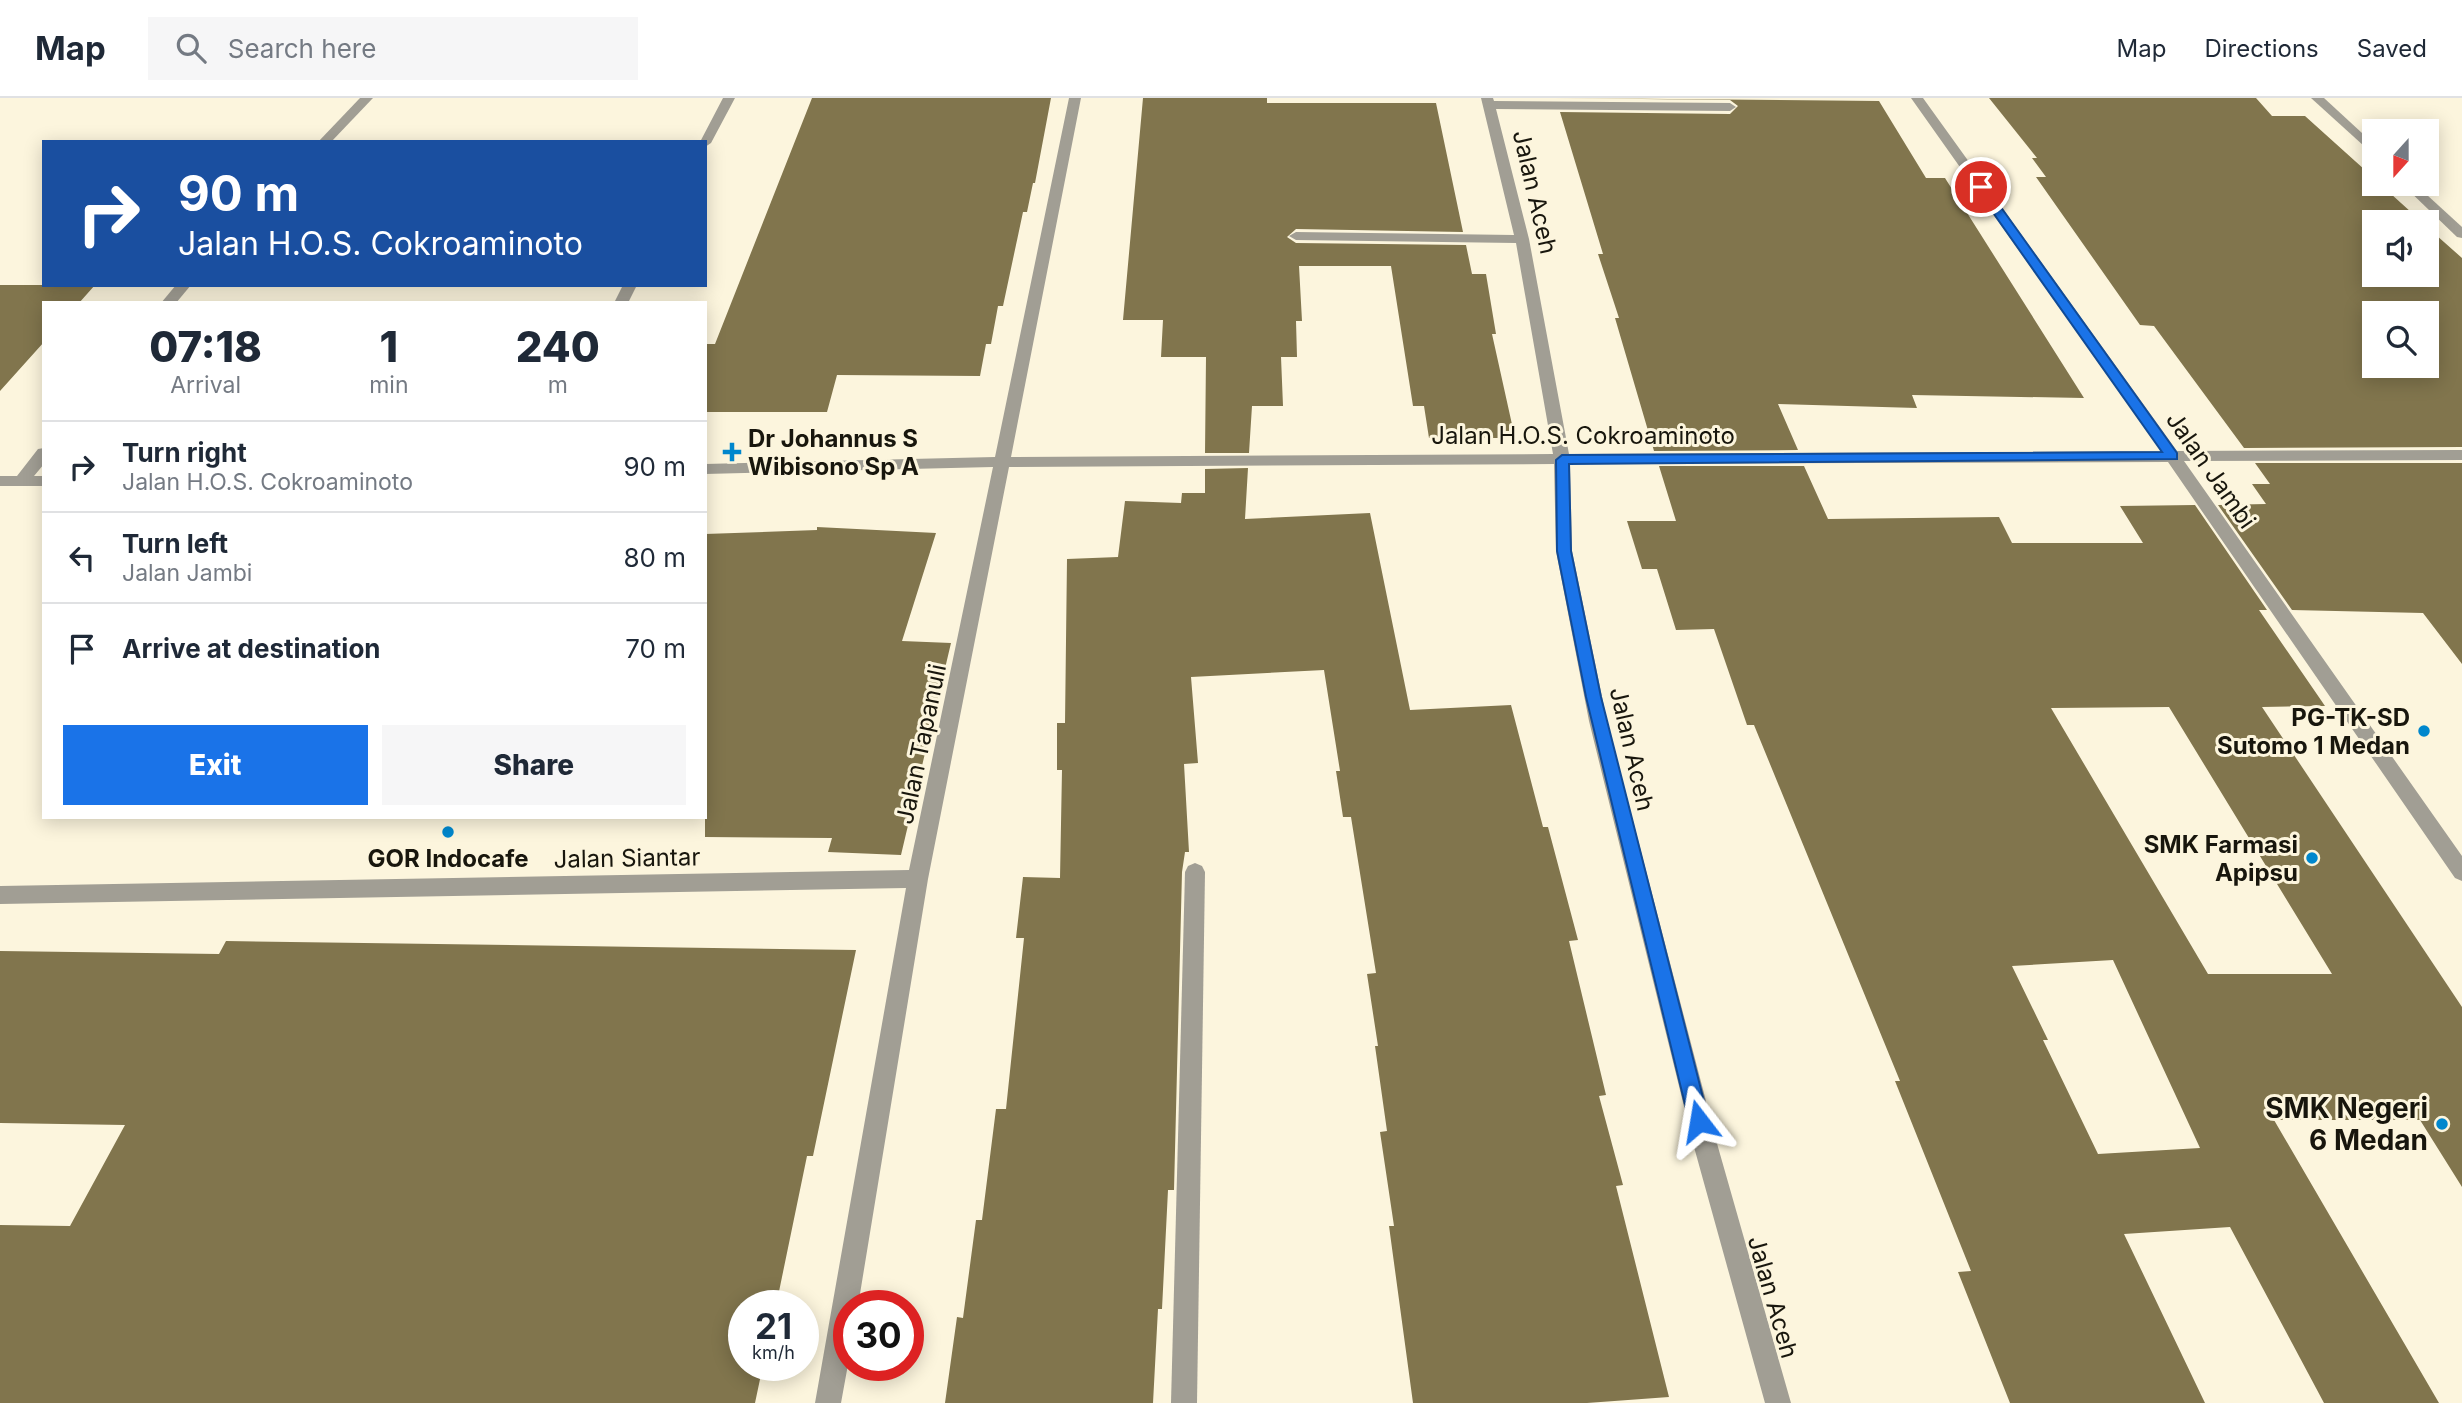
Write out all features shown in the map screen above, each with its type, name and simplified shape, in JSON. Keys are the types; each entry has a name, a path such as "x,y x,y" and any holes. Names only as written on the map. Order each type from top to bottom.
{"street":[{"path":"326,140 367,98"},
{"path":"707,140 729,98"},
{"name":"Jalan Tapanuli","path":"828,1403 918,880 1075,98"},
{"name":"Jalan Jambi","path":"1917,98 2172,456 2462,872"},
{"path":"2317,98 2362,140"},
{"path":"1488,101 1730,107"},
{"name":"Jalan Aceh","path":"1488,101 1522,239 1562,460 1564,551 1598,721 1706,1147 1778,1403"},
{"path":"2421,196 2462,234"},
{"path":"1296,236 1522,239"},
{"path":"169,301 182,287"},
{"path":"21,481 42,455"},
{"name":"Jalan H.O.S. Cokroaminoto","path":"707,469 1004,461 2462,455"},
{"path":"0,481 42,481"},
{"path":"1184,1403 1195,872"},
{"name":"Jalan Siantar","path":"0,895 918,880"}],"building":[{"path":"812,98 1051,98 1035,183 1027,212 1023,212 1003,306 998,306 991,344 986,344 980,376 837,375 827,412 707,412 707,344 715,344"},
{"path":"1143,98 1267,98 1267,103 1436,103 1463,232 1296,229 1287,237 1296,243 1466,245 1472,274 1486,274 1496,334 1492,334 1515,438 1429,438 1424,406 1413,406 1391,266 1299,266 1302,321 1296,321 1297,357 1281,357 1283,406 1252,406 1249,453 1205,453 1206,357 1161,357 1163,320 1123,320"},
{"path":"1555,98 1879,101 1926,178 1945,178 2084,398 1912,395 1917,408 1778,404 1798,450 1654,451 1615,318 1619,318 1598,254 1603,254 1560,112 1730,114 1738,106 1730,100"},
{"path":"1989,98 2256,98 2272,116 2305,116 2362,167 2362,196 2393,196 2409,210 2362,210 2362,287 2439,287 2439,238 2462,258 2462,447 2244,448 2154,326 2140,325 2036,177 2046,177 2032,158 2037,158"},
{"path":"0,285 93,287 81,301 42,301 42,344 0,391"},
{"path":"2255,463 2462,463 2462,664 2423,613 2292,610 2218,505 2266,504 2252,484 2270,484"},
{"path":"1659,466 1804,466 1828,519 1999,517 2012,543 2143,543 2120,506 2195,505 2267,610 2259,610 2325,706 2262,707 2462,1007 2462,1187 2420,1120 2274,1120 2439,1403 2324,1403 2230,1227 2124,1234 2205,1403 2010,1403 1958,1272 1971,1271 1895,1081 1900,1081 1754,725 1747,725 1714,629 1676,630 1657,569 1642,569 1627,521 1676,521","holes":["2169,707 2332,974 2208,974 2051,708","2113,960 2200,1148 2098,1154 2043,1040 2048,1040 2012,966"]},
{"path":"1248,468 1245,519 1370,513 1410,710 1511,705 1543,827 1548,827 1578,940 1569,941 1606,1095 1599,1096 1623,1185 1616,1186 1669,1397 1587,1403 1413,1403 1389,1226 1394,1226 1380,1132 1387,1131 1367,974 1376,973 1351,817 1343,817 1336,771 1340,771 1324,670 1191,677 1198,763 1184,764 1189,852 1185,852 1182,872 1174,1190 1168,1190 1162,1309 1158,1309 1153,1403 945,1403 957,1317 963,1318 976,1220 982,1220 996,1109 1006,1109 1024,938 1016,938 1023,877 1060,878 1062,770 1057,770 1057,723 1065,723 1067,559 1118,557 1125,501 1181,503 1182,493 1205,493 1205,469"},
{"path":"817,527 936,533 902,641 951,643 901,855 828,852 832,838 705,837 707,534 817,530"},
{"path":"226,941 856,950 813,1156 807,1156 779,1290 728,1290 728,1381 760,1381 755,1403 0,1403 0,1225 70,1226 125,1125 0,1123 0,951 219,954"}],"place":[{"name":"Dr Johannus S Wibisono Sp A","path":"732,452"},
{"name":"PG-TK-SD Sutomo 1 Medan","path":"2424,731"},
{"name":"GOR Indocafe","path":"448,832"},
{"name":"SMK Farmasi Apipsu","path":"2312,858"},
{"name":"SMK Negeri 6 Medan","path":"2442,1124"}],"route":[{"path":"1699,1121 1593,697 1564,551 1562,460 2172,456 1981,187"}]}
